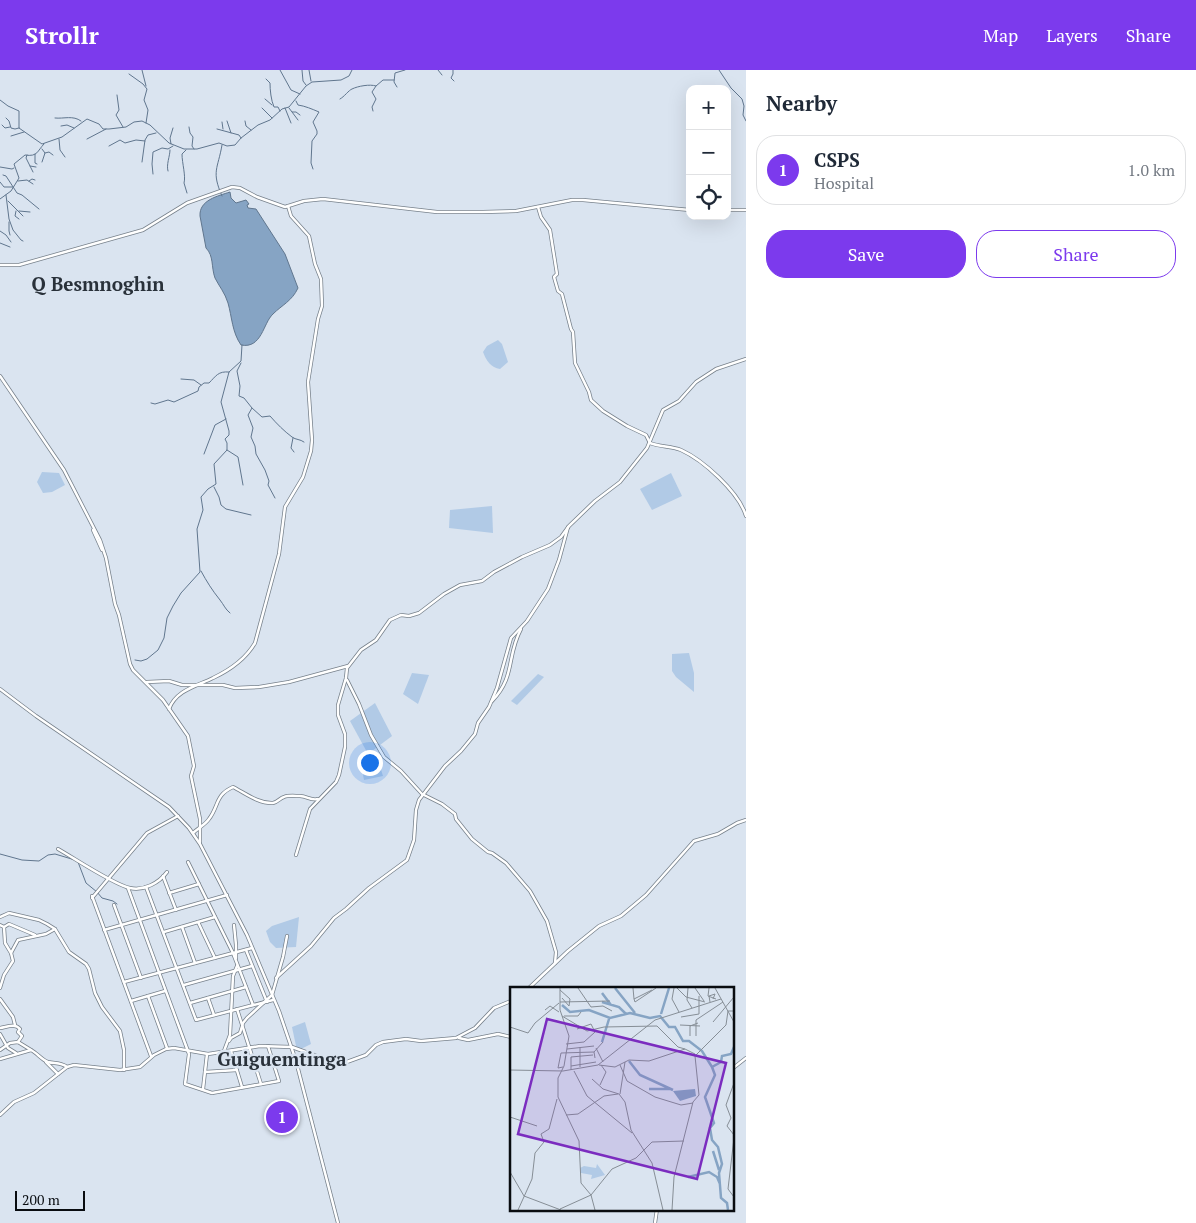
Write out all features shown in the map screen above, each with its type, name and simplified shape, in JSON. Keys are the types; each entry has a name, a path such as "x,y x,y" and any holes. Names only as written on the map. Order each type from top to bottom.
{"street":[{"path":"0,265 19,265 142,230 187,202 232,187 240,188 252,196 271,203 288,206 304,201 324,199 437,212 508,212 572,200 583,200 686,210"},
{"path":"170,709 172,702 177,696 215,678 239,663 248,655 255,643 279,554 285,507 303,477 310,451 312,440 308,382 318,319 322,306 321,280 315,264 309,236 291,216 288,206"},
{"path":"538,207 551,235 557,274 554,277 558,291 563,298 573,332 575,362 590,398 603,411 646,435 650,443 682,451 712,471 723,481 744,509 746,516"},
{"path":"731,210 746,210"},
{"path":"296,856 310,809 336,782 343,758 345,734 343,724 338,715 338,705 347,668 361,650 376,640 390,620 401,615 409,616 419,613 444,594 460,585 482,581 494,572 522,557 546,548 561,537 569,526 595,501 616,486 650,443 656,424 666,407 679,401 696,382 716,369 746,359"},
{"path":"0,376 64,470 100,540 130,664 170,709 188,736 194,766 191,776 196,792 200,844"},
{"path":"276,978 311,946 334,918 369,888 407,860 414,840 416,810 422,794 445,766 467,745 491,702 502,674 502,665 511,638 522,628 548,589 565,543 569,526"},
{"path":"491,702 505,685 510,670 512,649 522,628"},
{"path":"146,682 169,681 182,685 223,685 235,688 259,687 289,682 349,666"},
{"path":"346,678 359,704 370,735 384,757 422,794 455,814 456,819 472,839 488,852 499,857 526,886 547,921 556,952 555,963"},
{"path":"0,689 171,809 193,833 200,844 252,948 292,1047 338,1223"},
{"path":"193,833 207,822 213,814 220,796 233,787 256,800 272,803 291,796 306,796 312,800 318,799"},
{"path":"151,1056 92,897 147,833 178,816"},
{"path":"530,987 599,926 621,916 646,895 694,841 718,834 746,820"},
{"path":"58,849 128,888 146,886 167,872"},
{"path":"188,862 234,952"},
{"path":"163,876 176,910"},
{"path":"169,893 199,884"},
{"path":"146,886 196,1020 273,1000"},
{"path":"128,888 188,1050 185,1084 212,1093 279,1081 268,1046"},
{"path":"104,930 227,895"},
{"path":"114,904 141,978"},
{"path":"0,917 9,913 39,920 55,929 70,952 79,957 88,967 95,993 102,1007 120,1031 124,1050 124,1070"},
{"path":"164,932 215,917"},
{"path":"198,922 215,958"},
{"path":"4,927 9,924 37,936"},
{"path":"0,925 4,927"},
{"path":"234,925 236,962 253,1005"},
{"path":"0,988 4,975 13,963 11,953 5,943 4,927"},
{"path":"182,927 195,963"},
{"path":"11,953 18,940 46,934 55,929"},
{"path":"224,1051 231,1038 240,1033 243,1023 247,1018 272,995 287,936"},
{"path":"124,982 252,948"},
{"path":"246,949 266,1002"},
{"path":"184,986 252,966"},
{"path":"228,1043 233,976 238,970"},
{"path":"190,1002 246,987"},
{"path":"130,1001 166,991"},
{"path":"148,996 167,1048"},
{"path":"0,998 13,1017 15,1025 19,1028 18,1032 22,1035 18,1042"},
{"path":"208,998 214,1015"},
{"path":"456,1038 476,1028 494,1008 510,1001"},
{"path":"237,1009 261,1084"},
{"path":"0,1028 15,1025"},
{"path":"0,1034 10,1050 18,1054"},
{"path":"0,1115 14,1102 34,1093 67,1067 77,1065 124,1070 140,1066 151,1056 167,1048 207,1054 249,1047 292,1047 336,1063 344,1063 366,1055 376,1045 383,1042 406,1039 421,1041 456,1038 468,1040 498,1034 510,1037"},
{"path":"0,1050 6,1045 18,1042 40,1055 58,1074"},
{"path":"0,1059 31,1050"},
{"path":"230,1050 242,1087"},
{"path":"203,1090 207,1054"},
{"path":"734,1067 746,1058"},
{"path":"46,1062 60,1063 67,1067"},
{"path":"205,1072 237,1070"},
{"path":"655,1223 657,1210"}],"shaded area":[{"path":"230,192 231,198 236,203 246,200 249,204 247,205 248,208 256,209 285,254 298,288 290,300 270,318 258,339 248,345 241,345 236,335 227,299 215,278 209,251 206,248 200,216 206,202"},
{"path":"498,340 502,344 508,362 500,369 489,363 483,352 487,346"},
{"path":"42,472 59,473 65,485 52,492 43,493 37,482"},
{"path":"671,473 682,496 652,510 640,489"},
{"path":"492,506 493,533 449,528 450,510"},
{"path":"689,653 694,673 694,692 676,677 672,671 672,654"},
{"path":"412,673 429,675 418,704 403,694"},
{"path":"538,674 544,677 517,705 511,701"},
{"path":"375,703 392,736 368,754 350,721"},
{"path":"378,760 383,776 364,780 361,764"},
{"path":"299,917 296,947 276,948 270,942 266,931 272,926"},
{"path":"305,1022 311,1044 299,1050 296,1046 292,1027"}],"waterway":[{"path":"142,70 146,86"},
{"path":"280,70 291,90 300,94"},
{"path":"302,70 303,81 306,85"},
{"path":"309,70 311,81"},
{"path":"0,100 19,111 19,128 42,144 62,137 87,119 99,124 103,129 126,127 134,122 142,121 150,125 169,143 184,149 197,149 219,143 227,146 235,145 258,125 270,120 282,109 289,107 306,86 312,82 341,80 349,76 352,70"},
{"path":"397,87 394,82 395,73 405,70"},
{"path":"438,70 442,75"},
{"path":"453,70 451,78 454,81"},
{"path":"719,70 731,88 742,99 744,106 743,115 746,121"},
{"path":"129,74 147,89 144,100 148,110 146,123"},
{"path":"266,79 270,83 274,107 278,107 280,111"},
{"path":"340,99 355,88 367,85 376,86 383,80 394,80"},
{"path":"373,111 372,107 376,99 372,92 376,86"},
{"path":"117,95 119,110 116,115 123,127"},
{"path":"265,99 272,105"},
{"path":"296,101 298,105 319,112 313,122 317,131 312,141 311,163 313,169"},
{"path":"262,108 272,118"},
{"path":"285,108 291,123"},
{"path":"289,108 292,112 300,115"},
{"path":"292,112 298,120"},
{"path":"6,118 11,128 19,128"},
{"path":"55,118 72,118 81,121"},
{"path":"227,121 231,133"},
{"path":"245,121 246,126 251,130"},
{"path":"222,122 223,129"},
{"path":"2,125 5,128 10,127"},
{"path":"61,126 67,125 74,128"},
{"path":"189,127 193,137 192,146 194,149"},
{"path":"171,144 170,138 173,128"},
{"path":"87,139 106,129"},
{"path":"217,129 239,135 241,138"},
{"path":"11,136 24,132"},
{"path":"142,162 145,140 148,135 156,133"},
{"path":"59,139 60,150 65,157"},
{"path":"109,146 120,140 125,143 136,140 145,141"},
{"path":"0,199 11,191 19,178 14,164 25,155 37,153 44,144"},
{"path":"222,145 216,175 222,196"},
{"path":"153,174 153,152 173,146"},
{"path":"42,149 45,153 42,162"},
{"path":"168,171 170,150"},
{"path":"186,150 182,154 184,183 187,193"},
{"path":"45,153 49,152 53,155"},
{"path":"35,154 35,163 37,164"},
{"path":"27,155 26,158 33,172"},
{"path":"30,166 36,167"},
{"path":"0,167 14,168"},
{"path":"3,175 6,176 17,193 39,209"},
{"path":"18,181 27,180 33,184"},
{"path":"29,181 35,180"},
{"path":"0,182 4,187 13,187"},
{"path":"6,195 9,219 13,230 23,241"},
{"path":"8,201 23,216"},
{"path":"16,211 15,216 19,219"},
{"path":"19,211 30,212"},
{"path":"9,222 10,235"},
{"path":"0,231 11,242"},
{"path":"0,243 10,247"},
{"path":"135,660 147,659 158,650 164,638 167,618 173,606 181,593 200,572 197,529 203,510 201,497 216,484 214,464 227,450 225,439 229,435 229,431 221,402 229,372 241,361 242,345"},
{"path":"241,363 237,371 240,386 239,396 244,398 252,408 248,415 253,428 251,437 256,454 269,481 268,485 275,498"},
{"path":"151,403 155,404 168,400 174,402 198,391 199,387 204,383 209,383 220,373 229,372"},
{"path":"181,379 194,380 201,385"},
{"path":"252,408 262,417 270,416 292,437 304,442"},
{"path":"204,454 215,425 226,419"},
{"path":"293,438 291,448 294,452"},
{"path":"227,450 238,457 243,485"},
{"path":"214,487 221,505 226,509 251,515"},
{"path":"201,571 230,613"},
{"path":"0,854 22,860 39,861 48,855 55,854 75,860"},
{"path":"78,862 86,883 102,898 117,904"}],"place":[{"name":"CSPS","path":"282,1117"}],"district":[{"name":"Q Besmnoghin","path":"98,283"},
{"name":"Guiguemtinga","path":"282,1058"}]}
